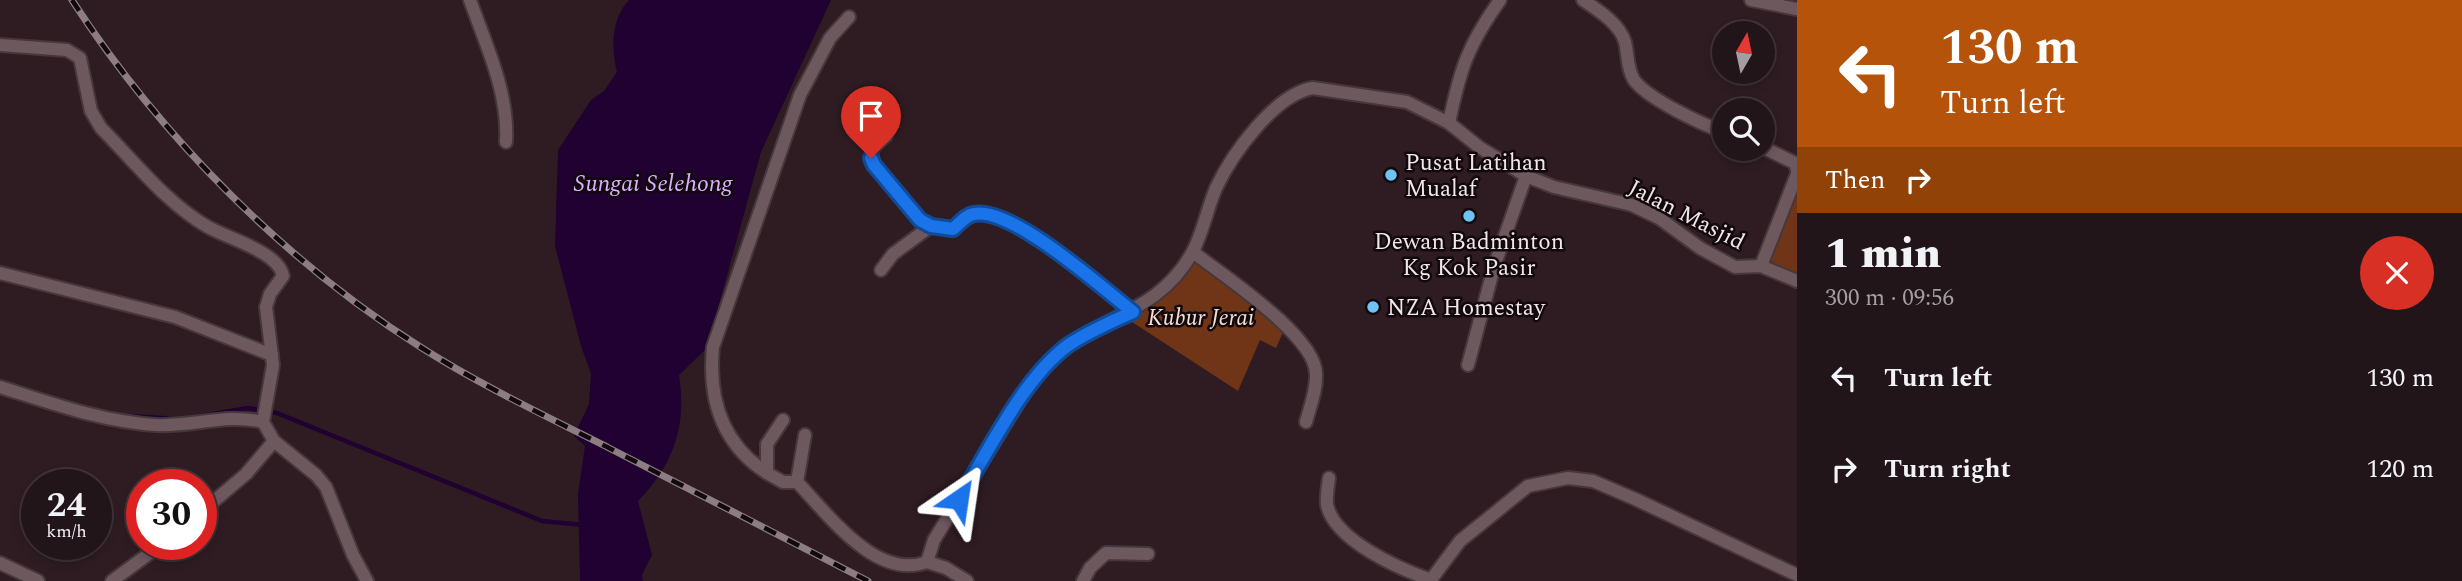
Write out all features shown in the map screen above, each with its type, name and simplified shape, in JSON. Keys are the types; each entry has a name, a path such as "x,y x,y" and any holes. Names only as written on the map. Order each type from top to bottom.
{"street":[{"path":"470,0 501,96 507,124 506,142"},
{"path":"1449,123 1465,57 1475,35 1500,0"},
{"path":"1583,0 1605,16 1623,35 1630,72 1636,83 1651,94 1712,126"},
{"path":"1751,0 1797,9"},
{"path":"849,17 830,38 800,95 713,347 710,378 718,415 732,441 750,462 783,482 797,482 869,555 902,567 915,568 927,562 946,568 967,581"},
{"path":"0,45 67,50 80,58 91,111 101,128 190,216 259,251 280,267 283,276 270,294 266,307 272,355 264,414 274,441 316,475 326,487 367,581"},
{"name":"Jalan Masjid","path":"927,562 934,540 1037,376 1067,346 1154,299 1172,281 1193,252 1224,174 1275,108 1298,90 1325,88 1388,97 1427,110 1449,123 1479,148 1526,176 1554,187 1632,205 1659,218 1700,248 1735,267 1761,266 1797,281"},
{"path":"886,136 872,149 871,161 920,220 931,226 953,229 972,214 980,214 1020,227 1133,312"},
{"path":"1761,266 1797,172 1795,163 1775,153"},
{"path":"1468,365 1494,267 1526,176"},
{"path":"881,270 893,254 931,226"},
{"path":"1193,252 1284,322 1303,345 1317,376 1306,422"},
{"path":"0,273 175,317 272,355"},
{"path":"0,387 90,415 158,425 264,414"},
{"path":"767,473 767,444 783,420"},
{"path":"797,482 805,435"},
{"path":"217,498 246,474 274,441"},
{"path":"1329,478 1327,505 1337,524 1364,548 1383,560 1430,580 1460,541 1528,486 1568,478 1593,481 1797,575"},
{"path":"1083,581 1090,568 1105,553 1148,554"},
{"path":"112,581 140,560"},
{"path":"0,563 38,581"}],"green space":[{"path":"1797,182 1797,275 1769,263"},
{"name":"Kubur Jerai","path":"1193,260 1285,328 1276,348 1260,340 1238,391 1129,320 1159,300"}],"water":[{"name":"Sungai Selehong","path":"629,0 831,0 761,152 707,348 679,375 681,411 675,443 661,473 638,501 652,555 642,575 643,581 580,581 578,494 585,446 574,436 589,404 591,374 555,246 558,150 591,100 604,91 617,72 614,34 619,16"}],"waterway":[{"path":"189,418 248,408 277,413 542,521 584,525"},
{"path":"129,416 177,419"}],"railway":[{"path":"72,0 145,100 185,147 274,236 371,314 422,348 491,388 868,581"}],"place":[{"name":"Pusat Latihan Mualaf","path":"1391,175"},
{"name":"Dewan Badminton Kg Kok Pasir","path":"1469,216"},
{"name":"NZA Homestay","path":"1373,307"}],"route":[{"path":"871,158 920,220 931,226 953,229 972,214 980,214 1020,227 1029,231 1133,312 1067,346 1037,376 959,499"}]}
